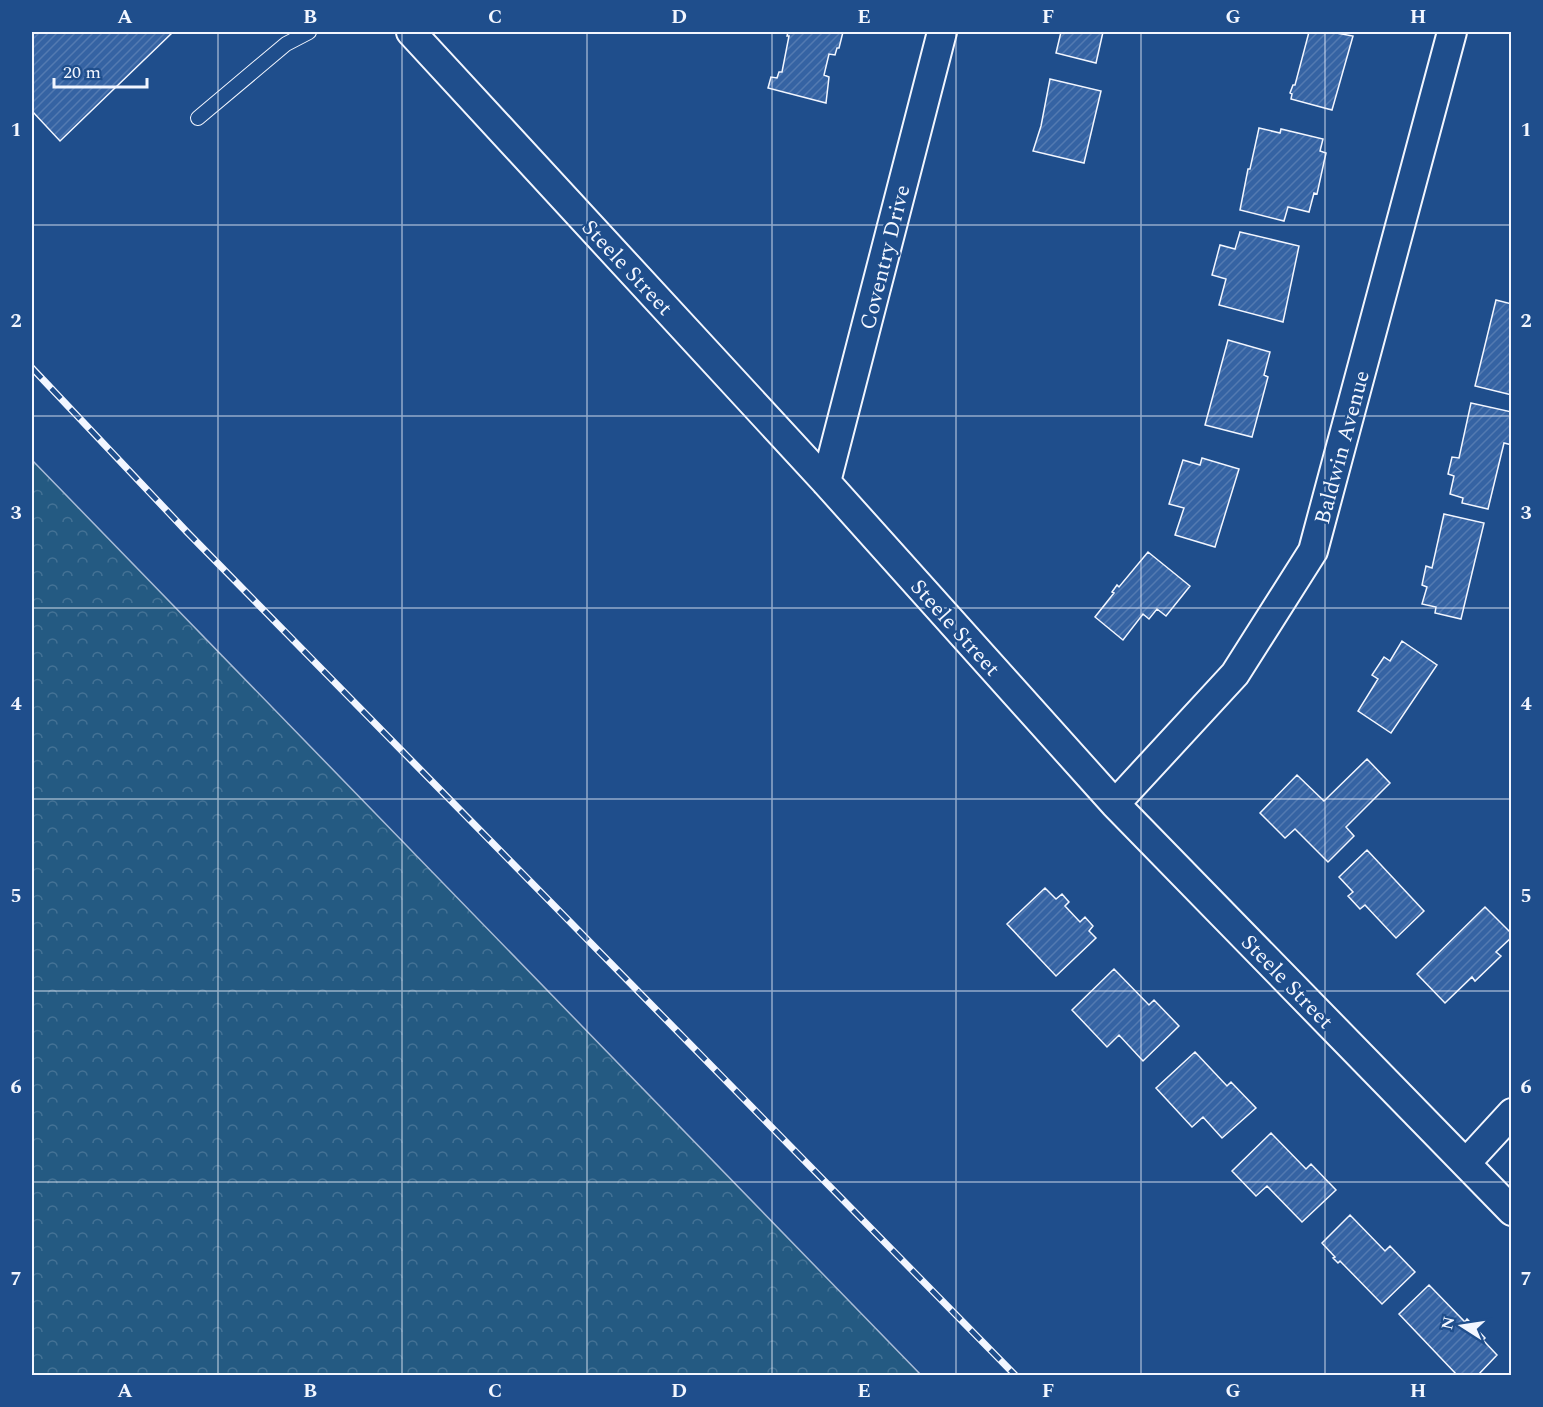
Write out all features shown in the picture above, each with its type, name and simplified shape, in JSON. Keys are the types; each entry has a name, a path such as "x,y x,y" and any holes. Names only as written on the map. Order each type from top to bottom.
{"street":[{"name":"Steele Street","path":"411,32 826,482 1115,804 1512,1211"},
{"name":"Coventry Drive","path":"826,482 942,32"},
{"name":"Baldwin Avenue","path":"1115,804 1235,674 1313,551 1452,32"},
{"path":"1466,1163 1512,1113"}],"lane":[{"path":"198,118 286,44 309,32"}],"green space":[{"path":"32,460 921,1375 32,1375"}],"building":[{"path":"32,32 173,32 60,141 32,111"},
{"path":"788,32 843,32 835,55 829,54 824,75 829,77 826,103 768,88 771,77 777,78 779,72 782,72"},
{"path":"1061,32 1103,32 1096,63 1056,53"},
{"path":"1309,32 1331,32 1353,36 1332,110 1291,99 1292,94 1290,93 1295,85"},
{"path":"1050,79 1101,91 1084,163 1033,151 1041,126"},
{"path":"1259,128 1280,133 1281,129 1323,139 1320,151 1326,153 1317,194 1314,193 1309,212 1288,207 1284,221 1240,210"},
{"path":"1240,232 1299,246 1283,322 1219,305 1226,279 1212,275 1220,245 1235,249"},
{"path":"1496,300 1512,304 1512,395 1475,386"},
{"path":"1228,340 1270,352 1264,375 1268,377 1252,437 1205,425"},
{"path":"1471,403 1512,412 1512,445 1504,443 1488,509 1462,503 1463,498 1450,494 1454,476 1448,474 1452,457 1459,458"},
{"path":"1202,458 1239,469 1215,547 1175,535 1184,508 1169,504 1183,460 1200,465"},
{"path":"1444,514 1484,523 1461,619 1435,613 1436,607 1422,604 1427,587 1422,585 1426,566 1432,568"},
{"path":"1148,552 1190,586 1166,616 1157,609 1149,619 1143,614 1123,640 1095,617 1114,593 1112,592 1117,585 1119,587"},
{"path":"1402,641 1437,665 1391,733 1358,711 1378,679 1372,675 1384,657 1390,661"},
{"path":"1367,759 1390,783 1346,827 1354,836 1328,862 1295,829 1285,838 1260,813 1297,775 1324,801"},
{"path":"1367,850 1424,911 1396,938 1365,905 1360,909 1348,896 1353,892 1339,877"},
{"path":"1045,888 1056,899 1062,894 1069,902 1065,906 1080,922 1085,917 1093,926 1089,931 1096,938 1056,976 1007,924"},
{"path":"1485,907 1512,934 1512,937 1496,952 1501,956 1475,981 1472,977 1445,1003 1417,974"},
{"path":"1114,969 1149,1005 1154,1000 1179,1026 1143,1061 1119,1035 1107,1047 1072,1010"},
{"path":"1195,1052 1227,1086 1231,1082 1256,1108 1222,1138 1203,1117 1192,1127 1156,1088"},
{"path":"1271,1133 1306,1169 1311,1164 1336,1190 1302,1222 1267,1186 1256,1196 1232,1171"},
{"path":"1350,1215 1385,1251 1390,1246 1415,1272 1382,1304 1340,1261 1338,1263 1333,1258 1335,1257 1322,1243"},
{"path":"1429,1285 1465,1322 1467,1319 1497,1355 1477,1376 1458,1376 1399,1314"}],"railway":[{"path":"32,368 187,532 1016,1376"}]}
